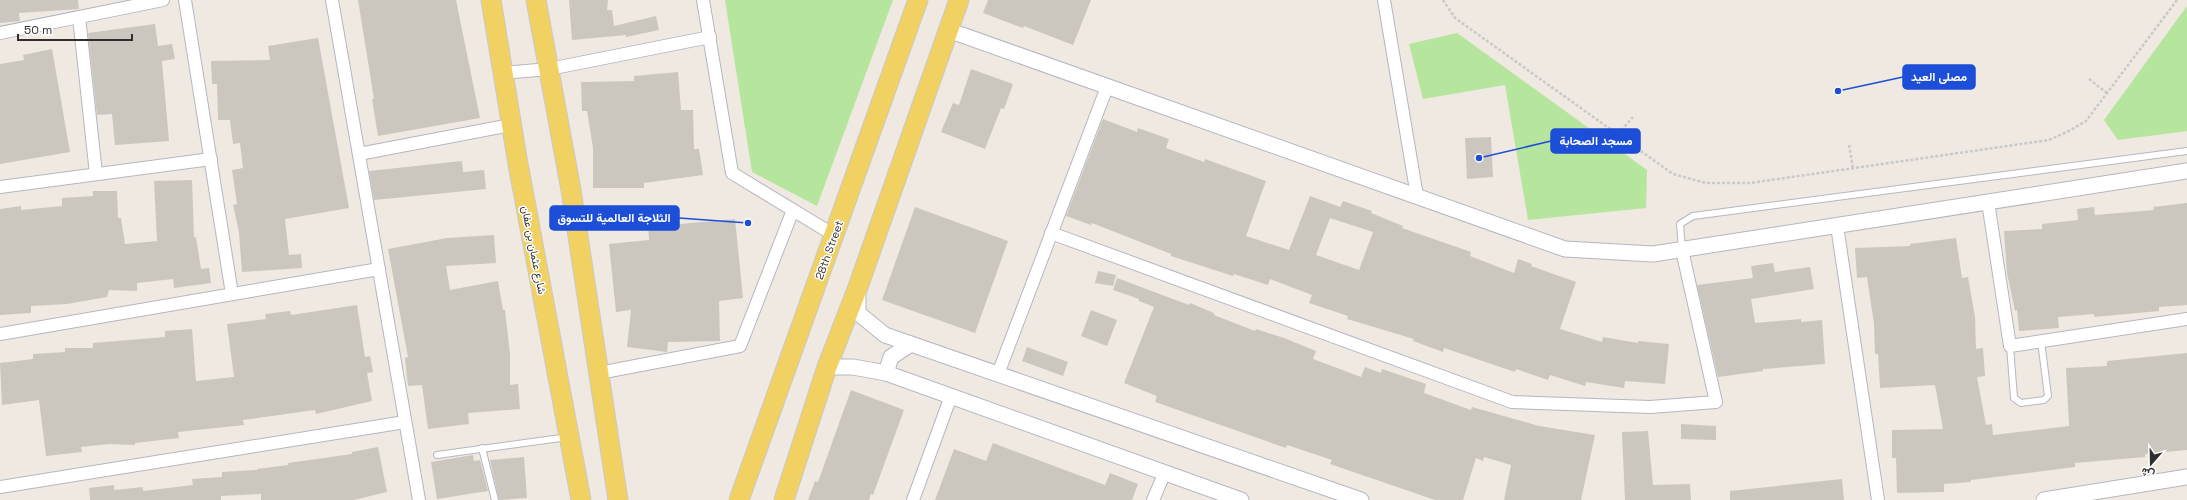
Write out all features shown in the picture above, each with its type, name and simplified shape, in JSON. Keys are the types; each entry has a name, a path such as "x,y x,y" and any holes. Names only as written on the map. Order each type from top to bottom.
{"main road":[{"name":"شارع عثمان بن عفان","path":"491,0 511,125 582,500"},
{"path":"536,0 571,190 618,500"},
{"name":"28th Street","path":"739,500 918,0"},
{"path":"784,500 828,367 858,287 959,0"}],"street":[{"path":"0,33 163,0"},
{"path":"185,0 232,294"},
{"path":"332,0 419,500"},
{"path":"703,0 732,173 834,235"},
{"path":"1384,0 1417,196"},
{"path":"79,17 96,174"},
{"path":"948,30 1565,249 1653,254 2187,171"},
{"path":"503,73 549,69 710,37"},
{"path":"998,374 1107,87"},
{"path":"359,154 511,125"},
{"path":"0,187 210,159"},
{"path":"1988,202 2010,346 2187,319"},
{"path":"599,373 740,346 793,210"},
{"path":"1838,226 1878,500"},
{"path":"1051,233 1512,402 1650,407 1716,402 1682,250"},
{"path":"0,334 379,269"},
{"path":"858,287 858,313 885,336 1361,500"},
{"path":"886,373 891,357 911,344"},
{"path":"828,367 853,367 886,373 1241,500"},
{"path":"913,500 951,396"},
{"path":"0,487 405,422"},
{"path":"1153,500 1165,472"},
{"path":"2044,500 2187,477"}],"lane":[{"path":"1682,250 1680,224 1693,216 2187,151"},
{"path":"2010,346 2014,398 2021,403 2044,400 2048,396 2041,341"},
{"path":"437,455 570,436"},
{"path":"482,448 495,500"}],"path":[{"path":"1443,0 1455,18 1673,174 1706,183 1750,183 2049,140 2086,121 2177,0"},
{"path":"2089,79 2106,93"},
{"path":"1618,134 1633,117"},
{"path":"1849,145 1853,168"}],"green space":[{"path":"725,0 893,0 817,206 752,172"},
{"path":"2187,6 2187,131 2118,140 2104,120"},
{"path":"1457,33 1647,170 1646,208 1528,220 1505,85 1423,99 1409,44"}],"building":[{"path":"0,0 78,0 79,9 19,13 20,21 0,23"},
{"path":"358,0 456,0 480,118 378,136 372,99 374,99"},
{"path":"569,0 608,0 607,10 612,10 614,26 656,16 659,30 626,37 626,35 572,40"},
{"path":"988,0 1091,0 1073,45 1024,26 1023,28 983,13"},
{"path":"155,24 158,46 172,44 175,59 162,61 169,141 115,145 112,114 97,115 88,33"},
{"path":"318,38 349,208 285,219 289,255 301,254 302,268 242,272 239,232 233,205 237,204 232,170 243,168 240,143 233,144 230,120 218,120 217,84 212,84 211,61 270,60 268,46"},
{"path":"52,49 70,152 0,164 0,64 24,60 23,55"},
{"path":"971,69 1013,84 1004,109 1001,108 985,149 941,132 953,103 959,105"},
{"path":"678,72 681,110 693,110 694,149 699,149 703,175 644,183 644,188 593,188 593,148 587,111 582,111 581,82 634,81 634,76"},
{"path":"1103,119 1137,132 1138,128 1169,139 1166,148 1204,162 1205,159 1266,181 1246,236 1289,250 1310,196 1340,207 1343,201 1372,211 1371,213 1403,226 1402,228 1471,252 1470,256 1514,273 1518,259 1532,264 1531,266 1576,282 1560,329 1602,342 1603,337 1638,343 1638,341 1669,344 1665,384 1625,381 1624,388 1586,382 1585,386 1550,375 1548,380 1516,369 1515,372 1444,348 1443,352 1413,341 1414,339 1347,319 1348,316 1309,303 1312,295 1270,279 1268,285 1234,274 1233,276 1171,256 1171,254 1092,223 1091,225 1066,216","holes":["1330,218 1373,232 1359,270 1316,255"]},
{"path":"1491,137 1493,177 1467,179 1465,138"},
{"path":"462,161 463,172 484,170 486,189 374,200 369,171"},
{"path":"192,180 194,237 196,237 201,269 209,268 211,283 174,288 173,279 137,283 137,291 109,290 107,297 67,304 31,306 31,313 0,315 0,209 21,206 21,210 62,206 62,198 93,196 93,191 117,191 118,218 121,218 125,244 157,241 154,181"},
{"path":"2187,203 2187,305 2159,307 2159,311 2094,317 2094,314 2058,317 2059,328 2019,331 2017,310 2015,311 2007,273 2004,231 2042,229 2042,224 2078,220 2077,209 2094,207 2095,215 2154,210 2153,207"},
{"path":"915,207 1008,241 975,333 882,300"},
{"path":"735,219 743,298 719,301 720,341 668,342 667,352 627,347 631,310 616,312 609,244 649,240 648,227"},
{"path":"494,235 496,263 446,266 450,290 498,281 503,310 505,310 510,354 510,385 518,384 520,409 468,413 469,424 428,429 422,385 408,386 405,358 408,357 388,249 447,238"},
{"path":"1956,238 1962,278 1968,277 1975,317 1976,349 1983,348 1985,376 1977,377 1986,425 1992,424 1993,435 2069,426 2066,368 2107,366 2107,361 2187,353 2187,450 2145,454 2145,457 2075,463 2075,467 1971,480 1971,482 1944,484 1944,492 1897,493 1896,458 1892,458 1892,430 1943,429 1935,385 1880,388 1878,354 1875,354 1874,324 1867,277 1857,278 1855,248 1910,246 1910,244"},
{"path":"1773,263 1775,272 1810,267 1814,289 1751,299 1755,323 1801,319 1801,322 1822,320 1825,364 1763,369 1763,371 1718,377 1697,285 1753,278 1751,266"},
{"path":"1098,271 1116,275 1113,286 1095,283"},
{"path":"1117,278 1189,305 1190,303 1214,313 1214,315 1255,331 1256,329 1284,338 1316,351 1313,359 1361,377 1365,367 1381,373 1382,369 1426,384 1424,393 1471,410 1472,407 1539,426 1595,435 1581,500 1504,500 1511,465 1484,457 1483,461 1476,458 1463,500 1435,500 1330,464 1332,460 1287,445 1286,448 1155,402 1157,396 1124,383 1154,307 1139,301 1139,299 1113,290"},
{"path":"357,305 365,357 370,356 373,372 367,373 372,401 316,414 315,410 243,420 244,425 178,432 179,438 135,443 135,445 109,444 81,447 82,452 46,456 39,400 2,405 0,363 33,359 33,354 65,352 65,348 93,348 93,343 165,337 165,331 192,329 196,381 234,377 227,324 266,319 265,314 290,311 291,315"},
{"path":"1091,310 1117,320 1107,346 1081,336"},
{"path":"1027,347 1068,362 1063,376 1022,361"},
{"path":"851,390 904,410 873,495 871,494 869,500 808,500 815,481 818,482"},
{"path":"1681,424 1716,426 1716,440 1681,439"},
{"path":"1648,431 1653,485 1690,484 1691,500 1625,500 1622,432"},
{"path":"993,443 1105,485 1110,473 1138,484 1132,500 935,500 954,449 986,461"},
{"path":"378,447 387,492 354,500 261,500 261,494 221,496 221,500 90,500 89,488 114,485 114,490 143,487 143,491 193,485 192,479 222,477 222,472 257,470 288,465 288,463 352,454 352,452"},
{"path":"473,455 474,461 480,460 488,491 437,499 431,462"},
{"path":"524,457 527,498 499,500 490,460"},
{"path":"1842,479 1844,500 1730,500 1730,491"}],"place":[{"name":"مصلى العيد","path":"1838,91"},
{"name":"مسجد الصحابة","path":"1479,158"},
{"name":"الثلاجة العالمية للتسوق","path":"748,223"}]}
